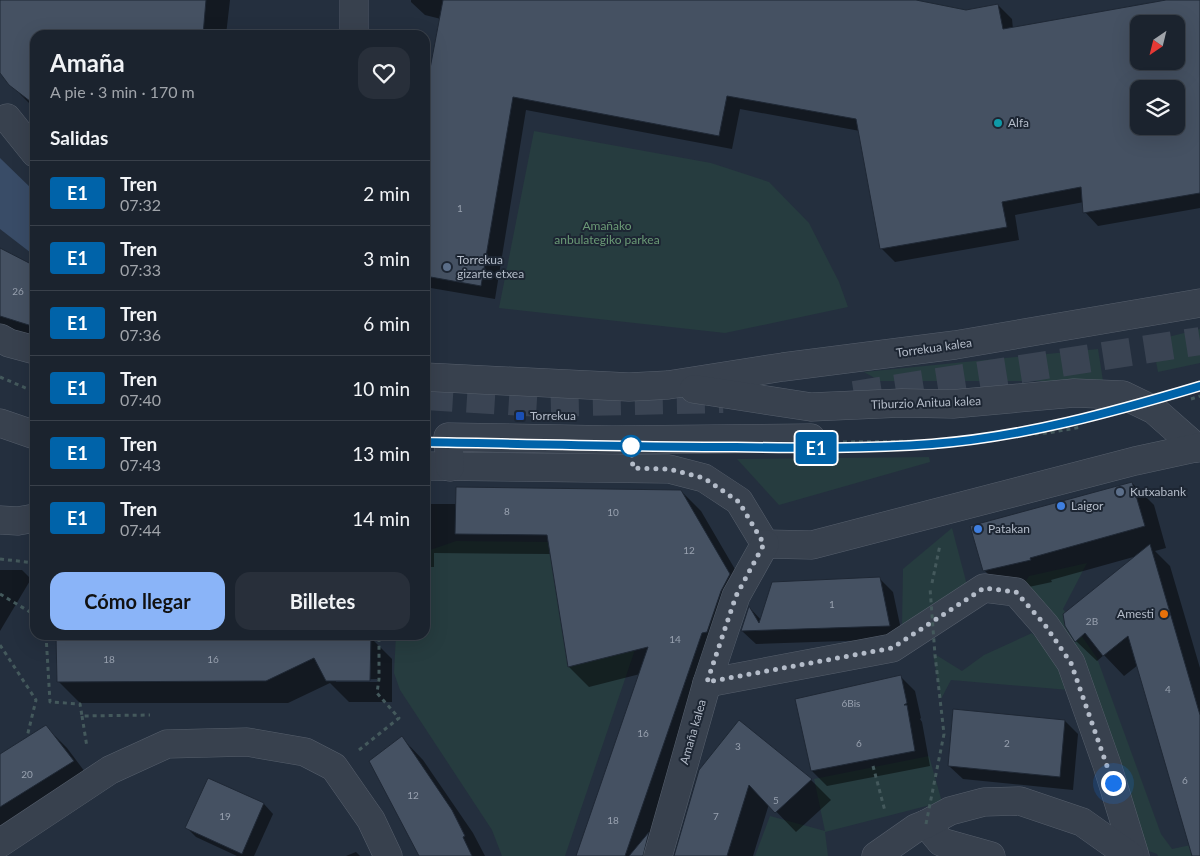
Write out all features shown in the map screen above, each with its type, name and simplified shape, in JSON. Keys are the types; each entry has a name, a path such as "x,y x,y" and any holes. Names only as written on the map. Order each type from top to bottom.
{"street":[{"path":"354,0 354,30"},
{"path":"7,118 30,147"},
{"name":"Torrekua kalea","path":"668,385 783,367 955,345 1200,303"},
{"path":"0,338 9,343 30,349"},
{"path":"430,377 629,387 668,385"},
{"name":"Tiburzio Anitua kalea","path":"668,385 811,407 902,403 952,404 1074,393 1124,395 1154,410 1199,453"},
{"path":"0,423 30,433"},
{"path":"764,544 739,502 704,478 669,469 432,474 448,436 613,440 812,438"},
{"name":"Tiburzio Anitua kalea","path":"764,544 812,545 1135,461 1199,453"},
{"path":"0,520 18,521 30,519"},
{"name":"Amaña kalea","path":"658,856 707,682 736,596 764,544"},
{"path":"707,682 892,648 984,588 1016,592 1045,625 1071,663 1107,765 1135,856"},
{"path":"0,843 110,770 166,744 247,742 305,752 334,767 371,820 388,856"},
{"path":"885,850 916,828 950,811 984,802 1020,801 1082,822 1130,856"},
{"path":"926,824 941,842 991,856"}],"path":[{"path":"0,377 30,390"},
{"path":"926,824 944,734 930,588 948,510"},
{"path":"0,560 30,563"},
{"path":"0,594 30,612"},
{"path":"46,640 50,702 80,704 88,752"},
{"path":"358,752 399,718 377,693 379,640"},
{"path":"0,645 36,700 27,737"},
{"path":"82,716 155,715"},
{"path":"873,766 885,850"}],"green space":[{"name":"Amañako anbulategiko parkea","path":"534,131 711,163 769,182 809,223 839,282 848,307 725,333 499,308"},
{"path":"1200,329 1200,363 1158,372 1152,341"},
{"path":"1098,349 1103,381 880,381 864,372"},
{"path":"929,457 930,462 779,505 737,459"},
{"path":"952,528 967,585 902,625 903,569"},
{"path":"456,541 647,543 662,570 565,856 502,856 492,830 400,690 394,673 396,640 430,640 430,550"},
{"path":"1087,563 1063,609 1097,658 1161,834 1172,849 1200,843 1200,856 1158,856 1146,850 1022,587 1029,576"},
{"path":"1032,633 1057,661 1069,690 951,680 941,699 933,653 962,671 984,655"},
{"path":"929,756 942,802 825,832 828,856 755,856 770,816 825,831 814,779"}],"water":[{"path":"0,158 30,187 30,252 0,229"}],"building":[{"path":"0,0 206,0 203,30 30,30 30,101 9,85 0,73"},
{"name":"Alfa","path":"443,0 916,0 966,10 998,4 1003,29 1166,0 1200,0 1200,193 1083,213 1081,187 1002,202 1007,227 880,249 856,119 727,96 719,136 513,97 481,286 430,277 430,69"},
{"path":"0,248 30,263 30,325 0,316"},
{"path":"1132,482 1145,526 1030,558 1031,560 983,571 970,526"},
{"path":"456,487 681,490 730,574 721,591 707,632 702,633 625,856 576,856 648,647 568,667 547,535 455,534"},
{"path":"1150,544 1200,715 1200,856 1192,856 1128,636 1103,656 1085,633 1075,642 1065,626 1063,614"},
{"path":"880,577 890,626 741,631 749,606 759,623 772,582"},
{"path":"56,640 371,640 370,681 326,681 314,658 266,681 57,682"},
{"path":"901,675 907,703 904,705 907,705 915,751 811,771 795,699"},
{"path":"953,709 1065,720 1060,777 948,766"},
{"path":"739,720 812,779 775,813 749,785 727,856 674,856 699,770"},
{"path":"46,725 74,761 0,807 0,754"},
{"path":"402,736 452,810 465,836 463,837 472,856 419,856 369,761"},
{"path":"208,778 264,803 242,854 185,828"},
{"path":"649,832 643,856 629,856"}],"tunnel":[{"path":"854,395 1200,341"},
{"path":"430,396 540,403 723,399"}],"train":[{"name":"E1","path":"430,442 797,448 932,444 989,437 1056,424 1200,386"}],"place":[{"name":"Alfa","path":"998,123"},
{"name":"Torrekua gizarte etxea","path":"447,267"},
{"name":"Torrekua","path":"520,416"},
{"name":"Kutxabank","path":"1120,492"},
{"name":"Laigor","path":"1061,506"},
{"name":"Patakan","path":"978,529"},
{"name":"Amesti","path":"1164,614"}],"route":[{"path":"631,446 633,468 669,469 704,478 739,502 764,544 736,596 707,682 892,648 984,588 1016,592 1045,625 1071,663 1113,783"}]}
